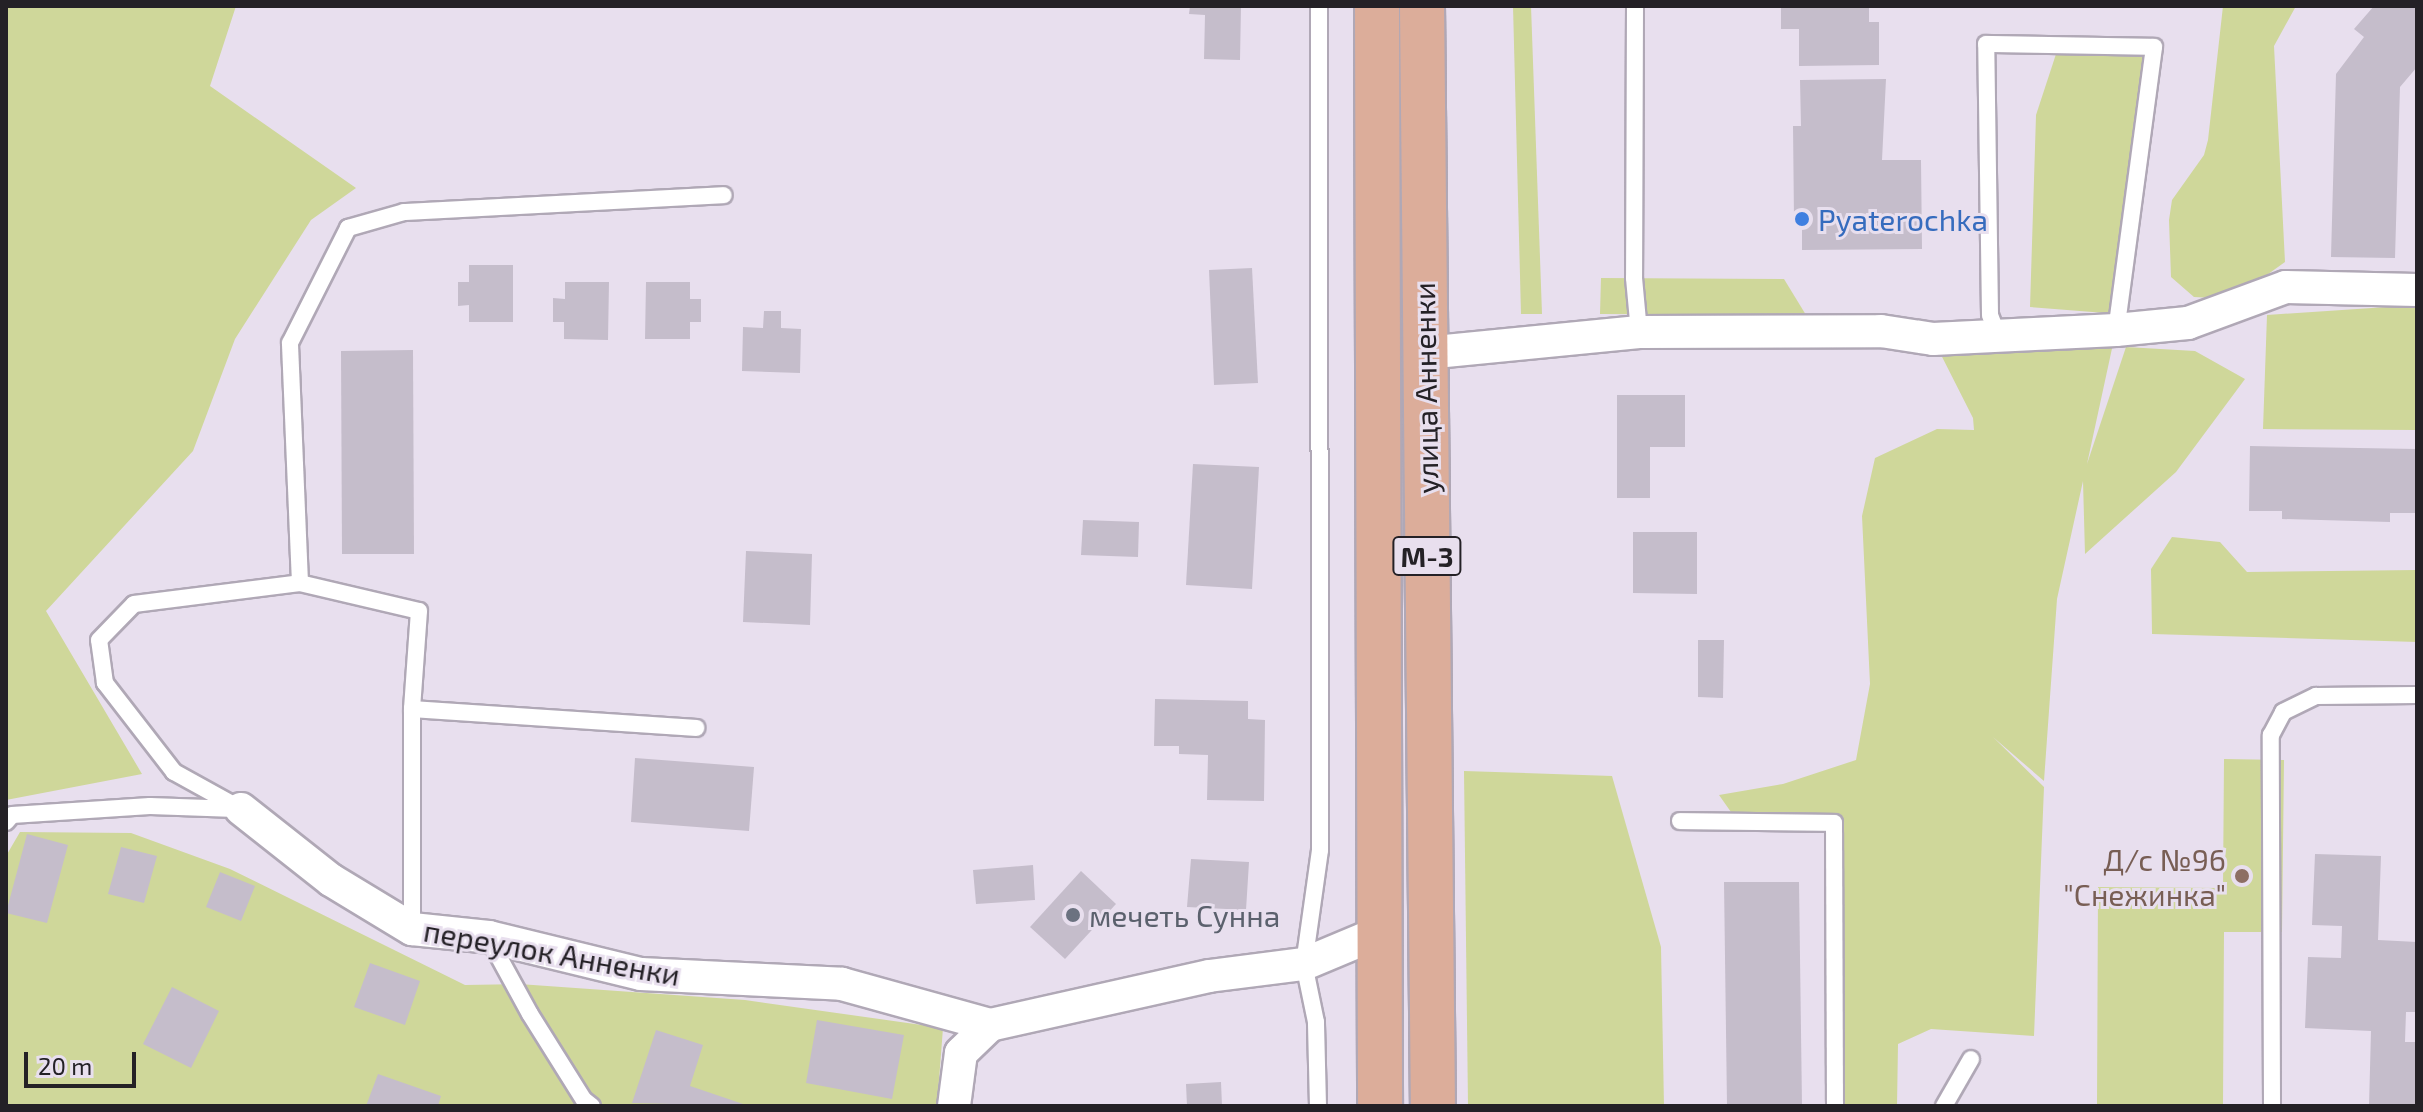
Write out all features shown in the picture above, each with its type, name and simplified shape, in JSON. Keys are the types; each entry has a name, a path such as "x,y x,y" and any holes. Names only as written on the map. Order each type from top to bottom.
{"main road":[{"name":"улица Анненки","path":"1377,6 1380,1106"},
{"name":"улица Анненки","path":"1422,6 1433,1106"}],"street":[{"path":"1425,353 1639,332 1881,331 1933,339 2116,330 2188,323 2286,287 2417,290"},
{"name":"переулок Анненки","path":"241,809 331,880 412,929 489,937 641,974 842,984 990,1025 1209,976 1304,964 1378,933"},
{"path":"954,1106 961,1053 990,1025"}],"lane":[{"path":"1318,1106 1316,1022 1304,964 1320,850 1319,6"},
{"path":"1635,6 1634,278 1639,332"},
{"path":"1998,336 1990,315 1986,44 2154,47 2116,330"},
{"path":"300,583 290,343 348,228 404,212 724,195"},
{"path":"241,809 174,772 105,683 99,640 134,604 300,583 419,611 412,709 412,929"},
{"path":"2272,1106 2271,735 2283,712 2316,696 2417,695"},
{"path":"412,709 696,728"},
{"path":"6,822 12,815 150,806 241,809"},
{"path":"1680,821 1834,823 1835,1106"},
{"path":"489,937 530,1014 592,1106"},
{"path":"1944,1106 1971,1059"}],"green space":[{"path":"6,6 236,6 210,86 356,188 311,220 235,339 193,451 46,611 142,774 6,800"},
{"path":"1513,6 1531,6 1542,314 1521,314"},
{"path":"2223,6 2296,6 2274,46 2285,262 2264,277 2213,298 2194,297 2171,277 2169,220 2172,200 2204,155 2208,140"},
{"path":"2154,47 2118,314 2030,307 2036,115 2057,51"},
{"path":"1601,278 1784,279 1806,315 1600,314"},
{"path":"2417,305 2417,430 2263,429 2267,315"},
{"path":"2116,330 2087,464 2126,347 2195,351 2245,379 2176,472 2085,554 2083,481 2057,599 2044,781 1993,737 2044,787 2034,1036 1931,1029 1898,1044 1897,1106 1834,1106 1834,824 1738,822 1719,795 1783,784 1856,760 1870,684 1862,516 1875,458 1937,429 1974,430 1973,418 1933,339"},
{"path":"2172,537 2220,542 2247,572 2417,570 2417,642 2152,634 2151,569"},
{"path":"2224,759 2284,760 2282,932 2224,932 2223,1106 2097,1106 2098,887 2223,888"},
{"path":"1464,771 1612,776 1661,947 1664,1106 1468,1106"},
{"path":"20,832 131,833 230,869 465,985 519,984 745,1000 943,1028 937,1106 6,1106 6,856"}],"building":[{"path":"1190,6 1241,6 1240,60 1204,59 1205,15 1189,14"},
{"path":"1781,6 1869,6 1869,22 1879,22 1879,65 1799,66 1799,29 1781,29"},
{"path":"2374,6 2417,6 2417,67 2400,87 2395,258 2331,257 2336,74 2364,37 2354,29"},
{"path":"1886,79 1882,160 1921,160 1922,249 1802,250 1802,219 1794,220 1793,126 1801,126 1800,80"},
{"path":"469,265 513,265 513,322 469,322 469,305 458,306 458,282 469,282"},
{"path":"1252,268 1258,383 1214,385 1209,270"},
{"path":"565,282 609,282 608,340 564,339 564,322 553,322 553,298 565,299"},
{"path":"646,282 690,282 690,299 701,299 701,322 690,322 690,339 645,339"},
{"path":"764,311 781,311 781,328 801,329 800,373 742,371 743,327 763,328"},
{"path":"413,350 414,554 342,554 341,351"},
{"path":"1617,395 1685,395 1685,447 1650,447 1650,498 1617,498"},
{"path":"2250,446 2417,449 2417,513 2390,513 2390,522 2282,519 2282,511 2249,511"},
{"path":"1193,464 1259,467 1252,589 1186,585"},
{"path":"1083,520 1139,522 1138,557 1081,555"},
{"path":"1633,532 1697,532 1697,594 1633,593"},
{"path":"746,551 812,554 810,625 743,622"},
{"path":"1698,640 1724,640 1723,698 1698,697"},
{"path":"1155,699 1248,701 1248,719 1265,720 1264,801 1207,800 1208,755 1179,754 1179,746 1154,746"},
{"path":"635,758 754,767 749,831 631,822"},
{"path":"27,834 68,845 47,923 6,913"},
{"path":"121,847 157,856 144,903 108,894"},
{"path":"2315,854 2381,856 2378,940 2417,942 2417,1012 2406,1012 2405,1042 2417,1042 2417,1106 2369,1106 2371,1031 2305,1028 2308,957 2341,958 2342,926 2312,925"},
{"path":"1191,859 1249,862 1246,910 1187,907"},
{"path":"1033,865 1035,900 976,904 973,870"},
{"name":"мечеть Сунна","path":"1081,871 1116,904 1065,959 1030,927"},
{"path":"220,872 255,886 241,921 206,907"},
{"path":"1724,882 1799,882 1802,1106 1727,1106"},
{"path":"370,963 420,981 405,1025 354,1007"},
{"path":"172,987 219,1011 191,1068 143,1044"},
{"path":"817,1020 904,1035 892,1099 806,1083"},
{"path":"656,1030 703,1045 690,1086 749,1106 632,1103"},
{"path":"378,1074 441,1096 438,1106 366,1106"},
{"path":"1221,1082 1222,1106 1187,1106 1186,1084"}],"place":[{"name":"Pyaterochka","path":"1802,219"},
{"name":"Д/с №96 \"Снежинка\"","path":"2242,876"},
{"name":"мечеть Сунна","path":"1073,915"}]}
